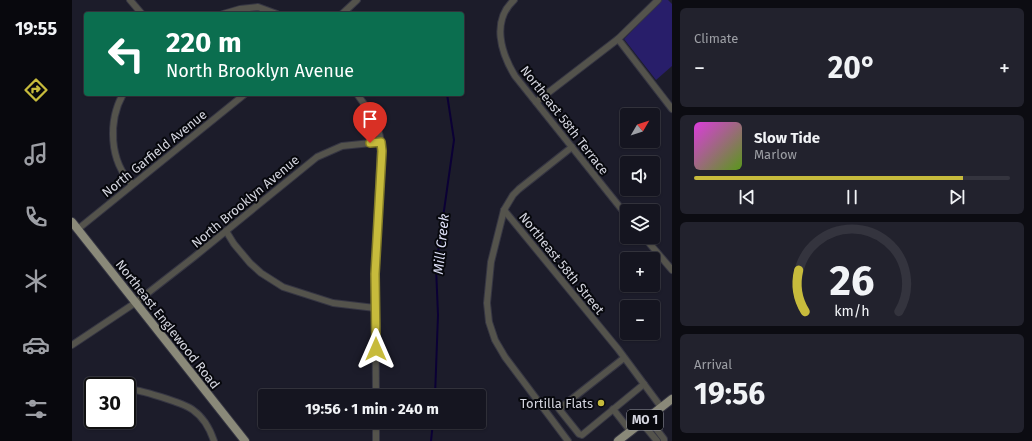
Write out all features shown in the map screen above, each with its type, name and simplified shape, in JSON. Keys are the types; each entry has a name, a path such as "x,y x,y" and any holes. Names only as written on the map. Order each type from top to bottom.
{"main road":[{"name":"Northeast Englewood Road","path":"72,222 245,441"},
{"name":"MO 1","path":"618,441 672,399"}],"street":[{"path":"130,0 140,12"},
{"path":"344,12 357,0"},
{"name":"Northeast 58th Terrace","path":"514,0 503,14 500,39 504,56 515,76 620,207"},
{"path":"536,102 618,39 658,0"},
{"path":"233,12 258,7 272,12"},
{"path":"618,39 672,109"},
{"path":"122,96 114,113 113,136 119,163 132,184"},
{"name":"North Garfield Avenue","path":"78,229 242,96"},
{"path":"359,96 374,119 381,142 375,274 376,389"},
{"name":"North Brooklyn Avenue","path":"135,303 317,157 325,152 342,146 381,142"},
{"path":"568,441 499,349 489,322 487,303 492,262 504,210 513,195 519,189 572,147"},
{"name":"Northeast 58th Street","path":"504,210 624,358 661,407"},
{"path":"226,231 234,244 250,263 261,273 283,287 333,303 375,308"},
{"path":"650,244 672,270"},
{"path":"72,345 135,303"},
{"path":"550,416 624,358"},
{"path":"559,409 579,434 582,435 644,384"},
{"path":"136,391 163,398 192,409 205,422 214,441"},
{"path":"613,409 631,432"},
{"path":"645,420 657,441"},
{"path":"645,420 664,439 664,441"},
{"path":"376,429 376,441"}],"shaded area":[{"path":"662,0 668,0 672,4 672,66 656,80 624,39"}],"waterway":[{"name":"Mill Creek","path":"435,389 438,315 436,267 454,140 447,96"},
{"name":"Mill Creek","path":"431,441 432,429"}],"place":[{"name":"Tortilla Flats","path":"601,403"}],"route":[{"path":"370,143 381,142 382,151 375,274 376,349"}]}
